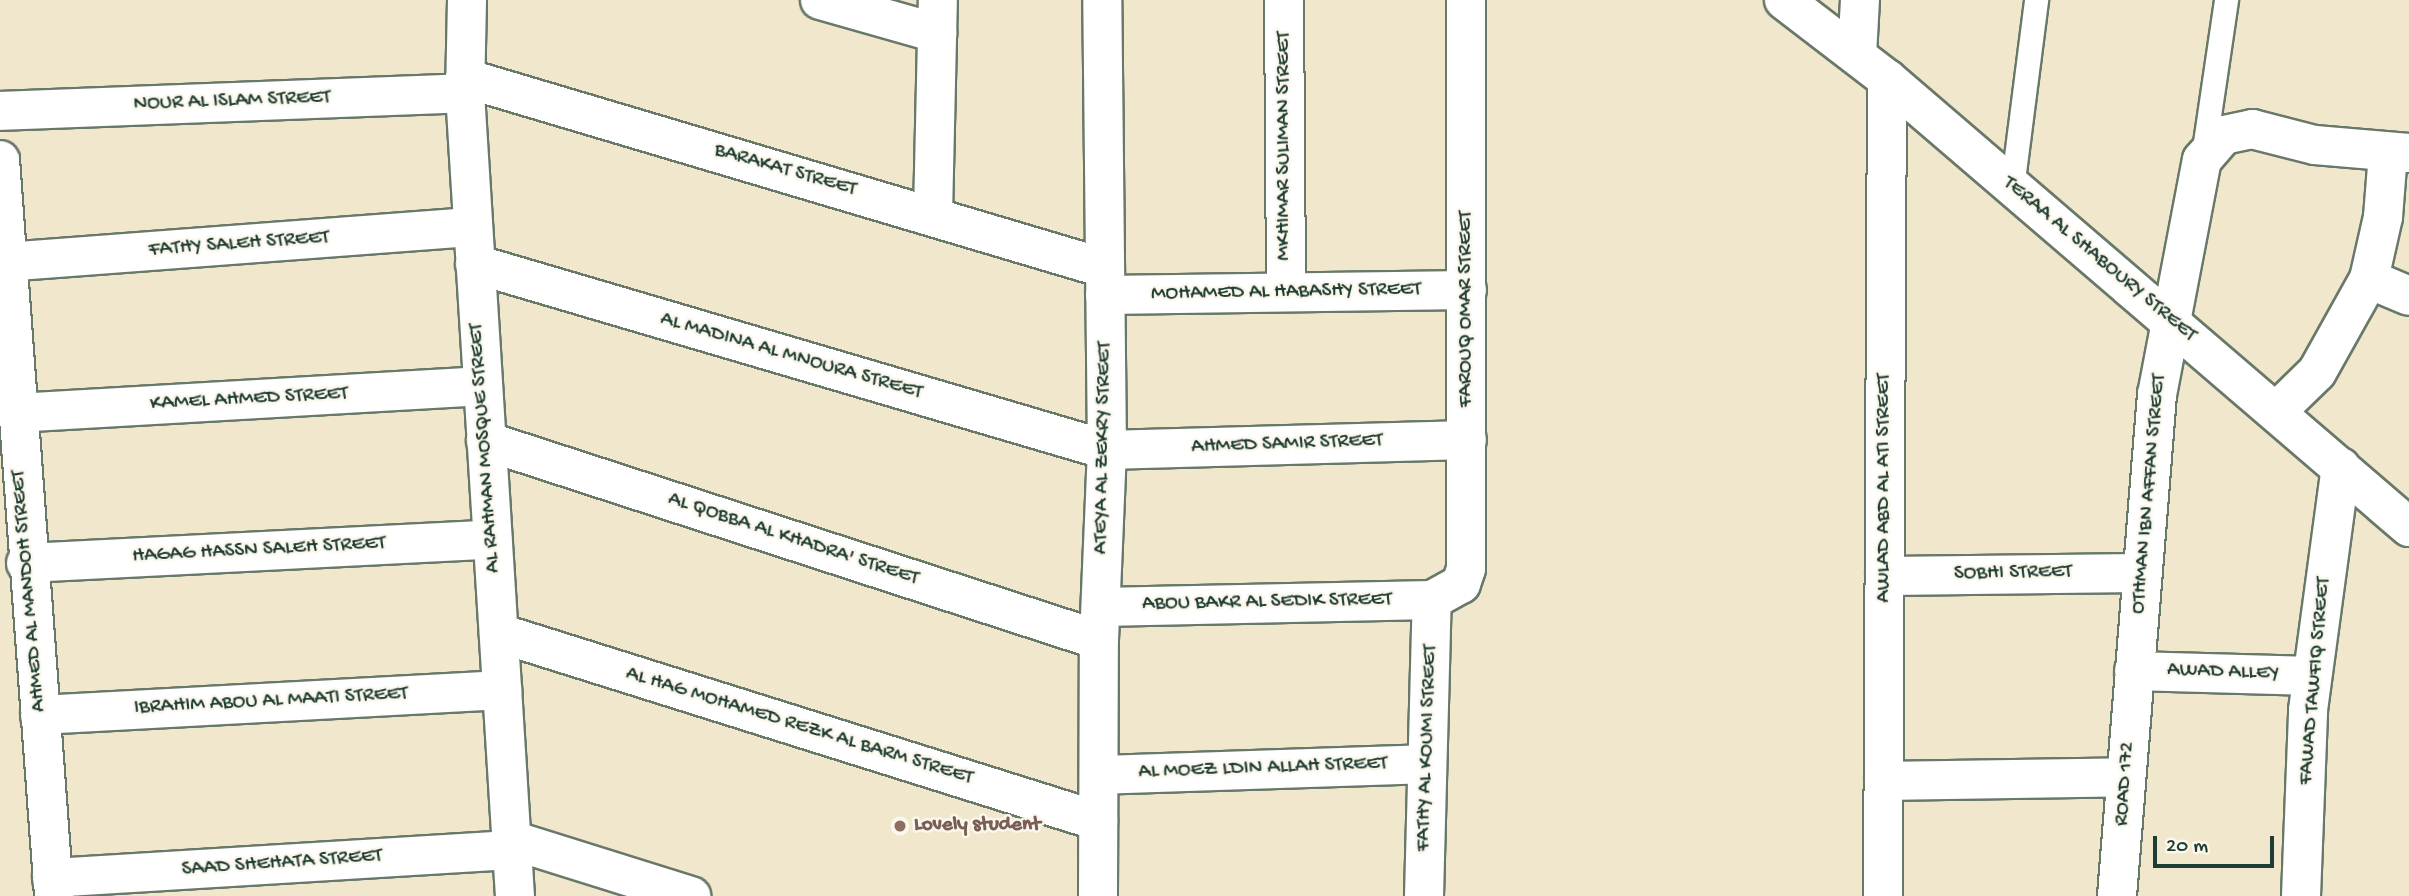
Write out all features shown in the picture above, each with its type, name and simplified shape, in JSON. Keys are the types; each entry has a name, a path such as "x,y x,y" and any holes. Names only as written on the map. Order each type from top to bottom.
{"street":[{"name":"AL RAHMAN MOSQUE STREET","path":"467,0 465,85 515,896"},
{"path":"820,0 937,17 933,214"},
{"name":"ATEYA AL ZEKRY STREET","path":"1098,896 1100,623 1107,450 1101,0"},
{"name":"MKHIMAR SULIMAN STREET","path":"1284,0 1286,292"},
{"name":"FAROUQ OMAR STREET","path":"1432,600 1461,584 1466,569 1466,0"},
{"name":"TERAA AL SHABOURY STREET","path":"1784,0 1888,79 2012,188 2170,318 2409,527"},
{"path":"1857,55 1860,0"},
{"name":"AWLAD ABD AL ATI STREET","path":"1884,896 1888,79"},
{"name":"NOUR AL ISLAM STREET","path":"0,111 465,85"},
{"name":"BARAKAT STREET","path":"465,85 933,214 1105,281"},
{"path":"2202,160 2224,135 2252,129 2315,145 2398,153 2369,279 2317,372 2278,411"},
{"name":"AHMED AL MANDOH STREET","path":"0,160 15,413 53,887"},
{"name":"OTHMAN IBN AFFAN STREET","path":"2134,671 2152,436 2170,318 2202,160"},
{"name":"FATHY SALEH STREET","path":"5,262 474,245"},
{"name":"AL MADINA AL MNOURA STREET","path":"474,245 1107,450"},
{"path":"2369,279 2409,296"},
{"name":"MOHAMED AL HABASHY STREET","path":"1105,281 1286,292 1467,290"},
{"name":"KAMEL AHMED STREET","path":"15,413 482,386"},
{"name":"AHMED SAMIR STREET","path":"1107,450 1467,440"},
{"name":"AL QOBBA AL KHADRA' STREET","path":"486,441 1100,623"},
{"name":"FAWAD TAWFIQ STREET","path":"2301,896 2312,676 2342,467"},
{"name":"HAGAG HASSN SALEH STREET","path":"26,563 492,539"},
{"name":"SOBHI STREET","path":"1885,576 2141,573"},
{"name":"ABOU BAKR AL SEDIK STREET","path":"1100,623 1432,600"},
{"name":"FATHY AL KOUMI STREET","path":"1423,896 1432,600"},
{"name":"AL HAG MOHAMED REZK AL BARM STREET","path":"499,633 1098,821"},
{"name":"AWAD ALLEY","path":"2134,671 2312,676"},
{"name":"ROAD 172","path":"2117,896 2134,671"},
{"name":"IBRAHIM ABOU AL MAATI STREET","path":"40,715 502,690"},
{"name":"AL MOEZ LDIN ALLAH STREET","path":"1098,775 1427,764"},
{"path":"1884,781 2126,777"},
{"path":"512,845 691,896"},
{"name":"SAAD SHEHATA STREET","path":"53,887 512,845"}],"lane":[{"path":"2012,188 2036,0"},
{"path":"2202,160 2226,0"}],"place":[{"name":"Lovely student","path":"900,826"}]}
